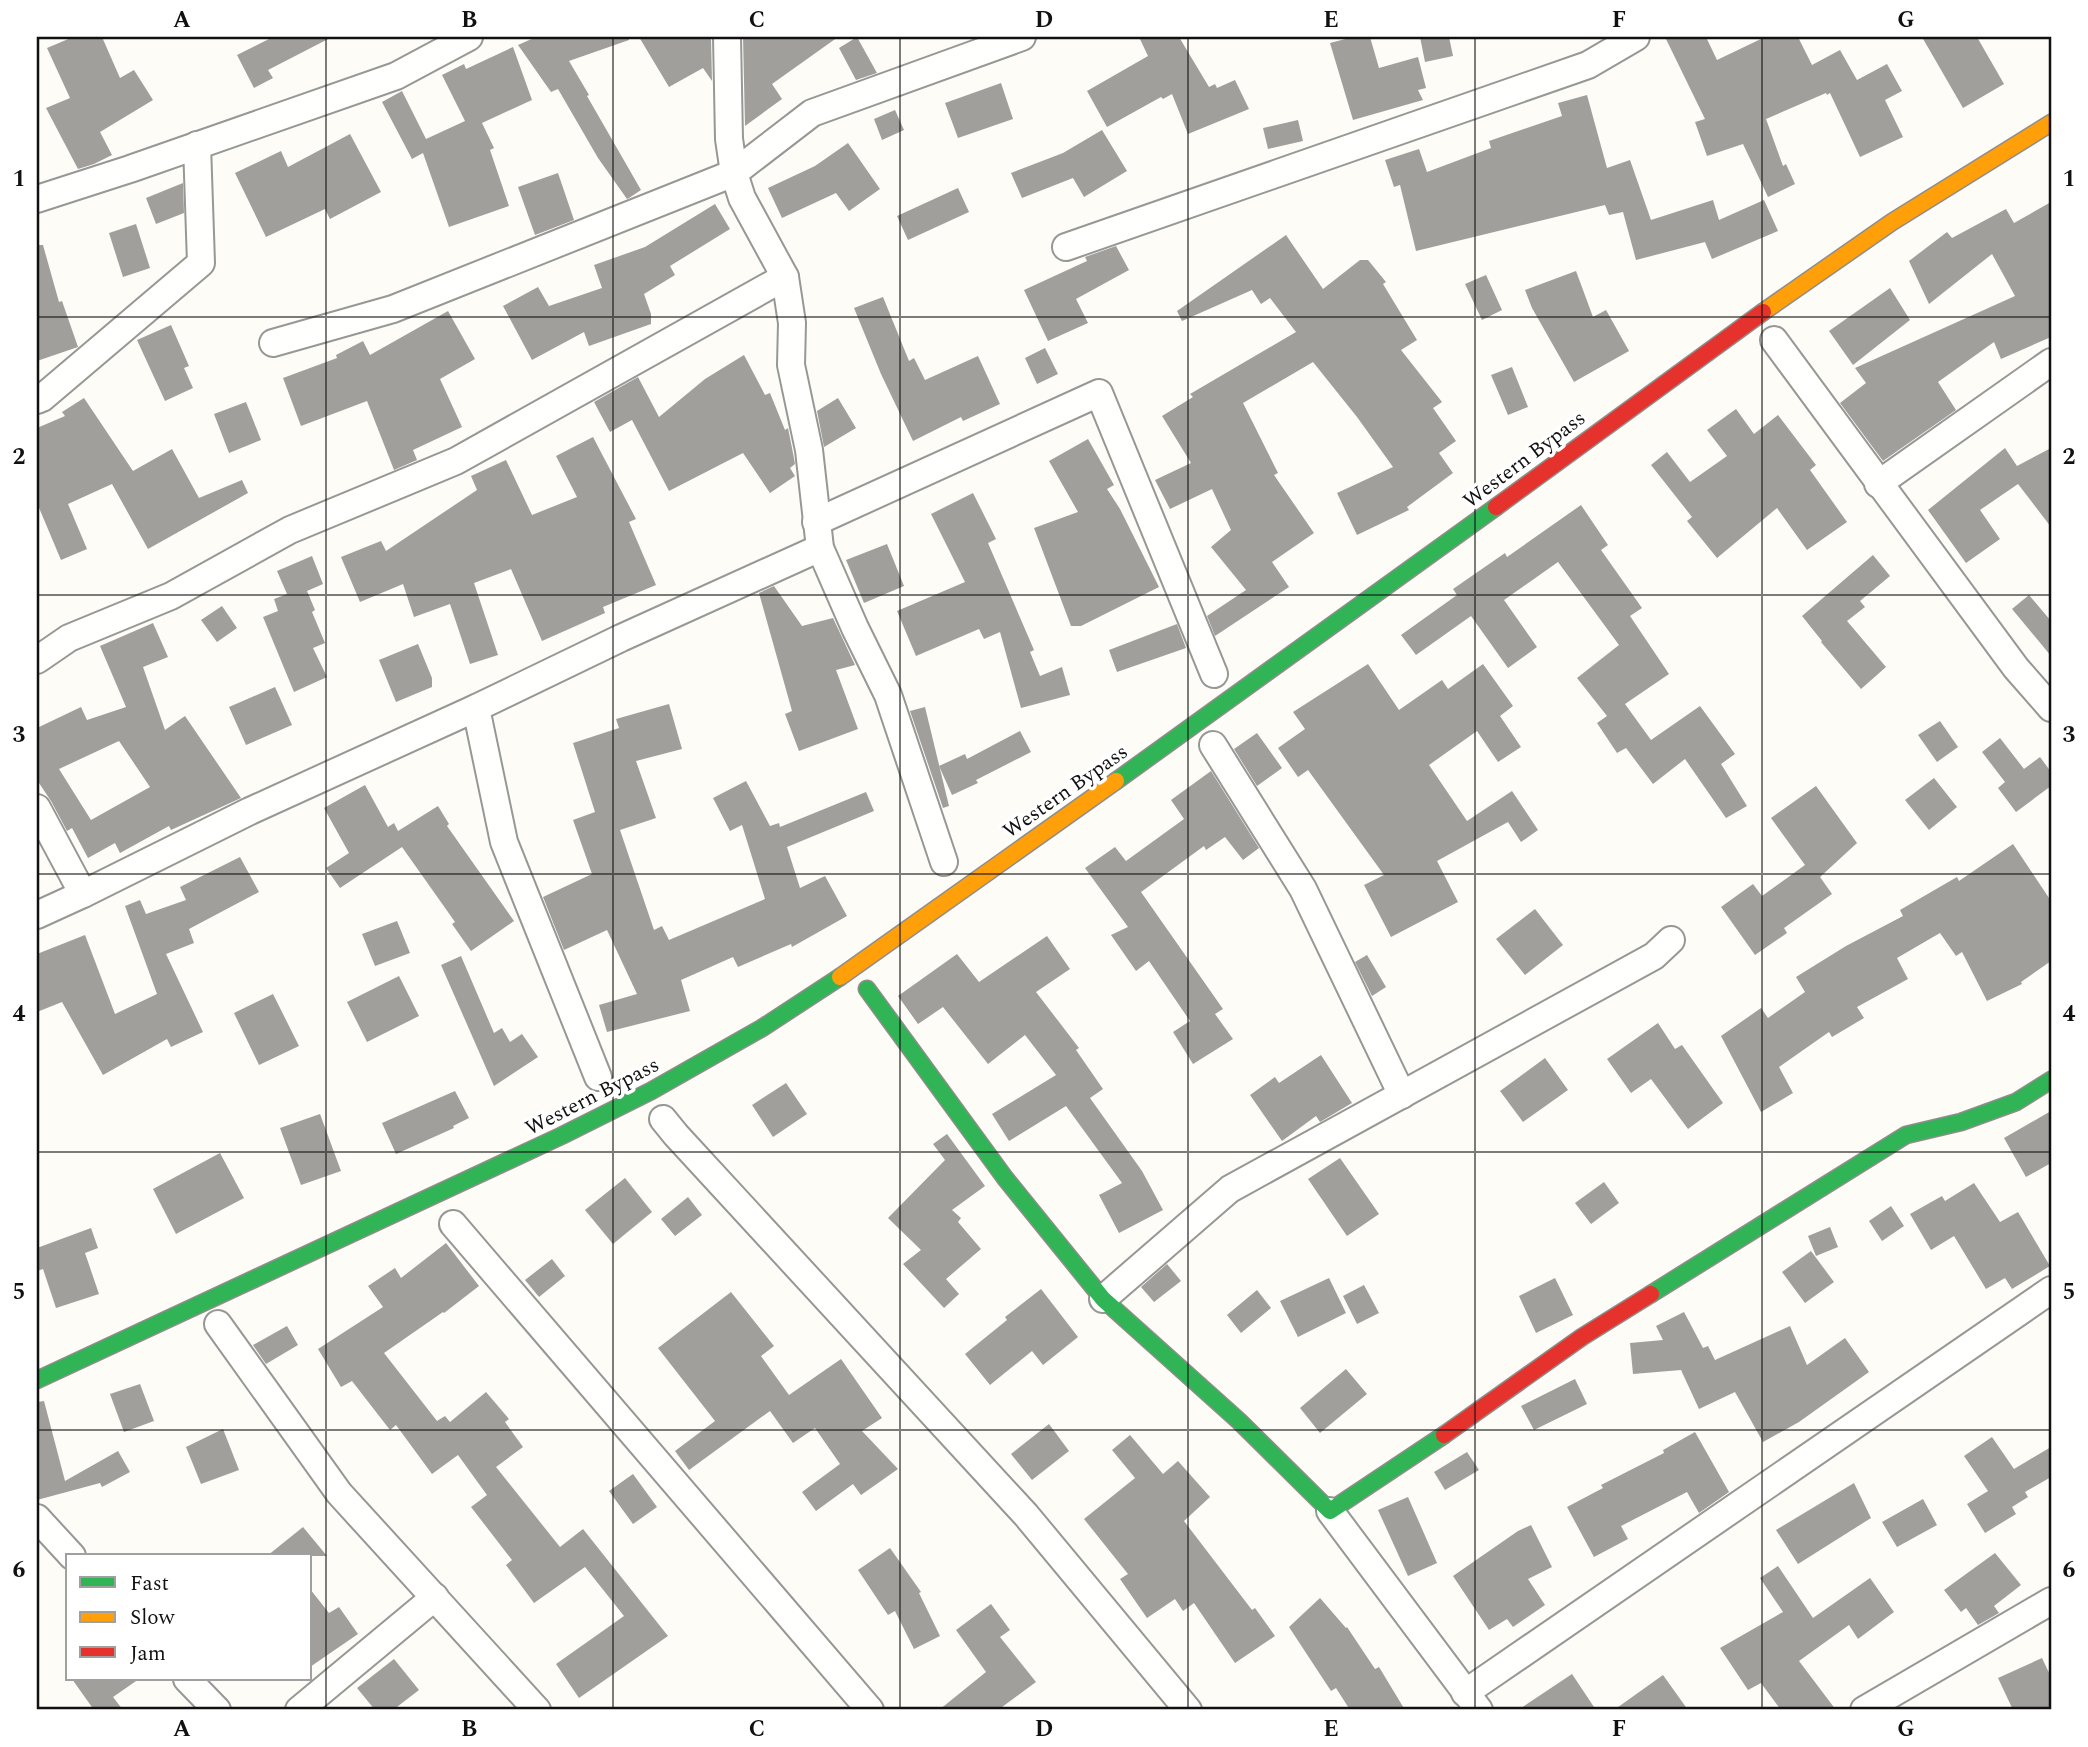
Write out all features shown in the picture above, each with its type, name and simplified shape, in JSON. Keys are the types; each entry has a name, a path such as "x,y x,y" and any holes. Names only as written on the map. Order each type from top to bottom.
{"main road":[{"name":"Western Bypass","path":"37,1380 561,1136 651,1091 762,1028 870,957 1404,575 1756,316 1892,222 2051,124"},
{"path":"867,989 1005,1178 1103,1299 1239,1421 1329,1511 1415,1456 1582,1337 1906,1135 1961,1122 2016,1102 2051,1080"}],"street":[{"path":"37,199 396,76 469,37"},
{"path":"727,37 729,139 734,173 742,198 785,277 792,323 791,365 809,450 818,535 855,628 888,695 944,862"},
{"path":"273,343 393,309 734,173 811,113 1022,37"},
{"path":"1066,247 1588,65 1636,37"},
{"path":"37,400 201,263 197,145"},
{"path":"37,660 69,638 171,596 290,530 456,461 785,277"},
{"path":"1774,340 2016,668 2051,708"},
{"path":"1878,484 2051,362"},
{"path":"37,915 250,811 476,708 634,632 818,535 1099,393 1214,674"},
{"path":"476,708 504,842 598,1077"},
{"path":"1213,745 1303,889 1402,1095"},
{"path":"37,808 83,894"},
{"path":"1103,1299 1230,1189 1654,956 1671,940"},
{"path":"663,1119 1026,1515 1188,1710"},
{"path":"453,1224 870,1710"},
{"path":"1329,1511 1472,1701 2051,1290"},
{"path":"218,1324 339,1493 537,1710"},
{"path":"37,1518 70,1554"},
{"path":"299,1710 435,1597"},
{"path":"1864,1710 2051,1601"},
{"path":"188,1680 217,1710"}],"building":[{"path":"73,37 102,37 120,78 134,70 153,100 100,132 112,155 78,169 46,108 70,98 47,48"},
{"path":"273,37 332,37 268,70 273,78 254,88 237,55"},
{"path":"536,37 629,37 629,40 569,61 641,190 629,198 627,199 598,158 558,89 551,92 518,45"},
{"path":"639,37 711,37 712,81 703,68 669,87"},
{"path":"743,37 838,37 772,84 782,99 745,126"},
{"path":"857,37 877,73 856,80 839,48"},
{"path":"1139,37 1179,37 1209,87 1215,84 1217,88 1235,80 1249,109 1188,134 1172,94 1163,99 1161,97 1107,127 1087,91 1148,56"},
{"path":"1353,37 1370,37 1379,68 1418,57 1426,88 1418,90 1423,100 1353,120 1330,43"},
{"path":"1420,37 1449,37 1453,56 1425,62"},
{"path":"1665,37 1706,37 1717,60 1765,37 1798,37 1812,65 1840,50 1857,80 1887,64 1902,91 1885,100 1903,137 1860,157 1830,93 1766,119 1783,166 1786,164 1795,184 1768,197 1743,144 1707,156 1695,122 1705,119"},
{"path":"1922,37 1977,37 2004,84 1963,108"},
{"path":"513,47 532,100 482,123 494,148 490,150 509,206 449,227 423,153 412,159 382,102 402,91 426,139 465,121 442,75 464,64 466,69"},
{"path":"1001,83 1013,119 958,138 945,103"},
{"path":"1587,95 1607,168 1630,160 1651,220 1713,200 1719,220 1764,200 1778,231 1712,259 1705,242 1636,260 1623,212 1609,215 1605,205 1416,251 1400,185 1394,187 1385,160 1419,149 1427,172 1491,148 1489,141 1562,116 1558,103"},
{"path":"895,110 904,130 882,140 874,119"},
{"path":"1298,120 1303,141 1268,149 1263,128"},
{"path":"1102,130 1127,171 1084,197 1073,178 1022,198 1011,173 1063,153"},
{"path":"350,134 381,192 330,219 325,209 266,237 235,173 281,151 288,167"},
{"path":"848,143 880,189 849,211 836,193 782,218 768,188 815,166"},
{"path":"558,173 574,220 535,235 518,187"},
{"path":"183,183 184,213 156,224 146,198"},
{"path":"958,188 969,212 908,240 897,216"},
{"path":"2051,202 2051,337 2001,359 1994,342 1938,382 1956,410 1883,461 1840,403 1866,383 1855,368 2015,296 1992,254 1929,304 1909,261 1947,232 1952,238 2006,209 2014,223"},
{"path":"715,204 730,229 670,266 675,275 644,294 651,314 651,324 589,346 584,332 532,360 503,306 538,287 549,306 602,288 594,265 645,247"},
{"path":"136,224 150,268 123,277 109,233"},
{"path":"1286,235 1323,289 1360,260 1368,260 1386,282 1383,284 1417,340 1401,350 1442,402 1433,408 1456,441 1439,453 1453,473 1407,507 1409,510 1357,535 1337,493 1393,467 1313,362 1243,403 1278,473 1274,475 1314,533 1272,562 1289,587 1215,636 1207,616 1246,590 1211,547 1231,530 1212,489 1170,509 1155,480 1191,463 1162,416 1193,397 1190,394 1296,332 1270,298 1261,304 1252,290 1182,321 1177,311"},
{"path":"37,245 43,245 59,302 62,301 78,347 37,361"},
{"path":"1116,246 1129,270 1076,299 1088,323 1048,341 1024,290 1087,261 1085,257"},
{"path":"1576,271 1593,317 1606,310 1629,351 1574,382 1532,308 1525,290"},
{"path":"1486,275 1502,310 1482,320 1465,284"},
{"path":"1890,288 1910,320 1853,365 1829,331"},
{"path":"883,297 909,361 914,358 925,380 978,356 1000,404 963,421 961,417 913,441 854,308"},
{"path":"448,311 475,359 440,379 462,427 413,450 417,460 394,470 367,401 301,426 283,378 337,358 336,355 363,341 370,355"},
{"path":"171,325 189,366 184,368 193,388 165,401 137,340"},
{"path":"1045,348 1058,374 1037,384 1025,358"},
{"path":"744,355 765,395 770,393 785,430 788,428 793,453 795,464 790,468 795,476 770,493 743,453 669,491 632,420 610,432 594,402 638,377 659,417 705,379"},
{"path":"1512,367 1528,407 1508,415 1491,375"},
{"path":"84,398 133,471 172,449 199,498 242,480 248,493 148,549 112,484 68,504 87,549 61,560 37,503 37,428 65,416 62,412"},
{"path":"838,398 856,428 824,447 817,411"},
{"path":"246,402 261,440 229,453 214,414"},
{"path":"1736,409 1754,434 1778,415 1816,465 1810,470 1847,522 1807,550 1777,508 1717,558 1687,521 1692,517 1651,465 1667,452 1690,482 1727,456 1707,430"},
{"path":"593,437 636,519 629,522 656,585 603,607 605,613 542,641 511,569 474,583 498,655 470,664 450,604 414,617 403,584 360,602 341,557 381,541 386,551 477,490 471,476 506,460 532,515 577,497 556,456"},
{"path":"1088,439 1114,485 1107,489 1120,509 1159,587 1081,626 1071,626 1034,528 1078,512 1049,461"},
{"path":"2005,448 2017,466 2051,448 2051,527 2018,484 1980,510 2000,539 1966,563 1928,510"},
{"path":"973,493 996,539 988,543 1034,650 1030,652 1040,676 1062,667 1070,695 1021,708 1000,632 984,639 979,629 916,656 897,611 965,582 931,514"},
{"path":"1581,505 1608,545 1601,550 1642,608 1630,616 1669,674 1625,704 1651,740 1700,706 1735,754 1721,764 1747,806 1726,818 1685,759 1653,784 1626,748 1617,753 1597,723 1607,716 1577,678 1619,645 1558,562 1504,600 1537,647 1508,668 1471,616 1416,655 1401,635 1457,595 1453,589 1505,553 1507,557"},
{"path":"887,544 904,586 864,603 846,560"},
{"path":"1873,555 1890,576 1860,601 1865,607 1847,621 1886,667 1861,689 1802,616"},
{"path":"312,556 323,584 307,591 315,610 312,612 325,643 313,648 327,677 294,692 263,617 278,611 274,599 287,594 277,571"},
{"path":"774,586 802,626 833,618 855,665 836,670 858,729 799,751 785,714 792,711 759,593"},
{"path":"2029,595 2051,621 2051,656 2012,609"},
{"path":"222,606 237,628 217,642 201,620"},
{"path":"153,623 168,657 143,667 165,730 185,716 241,798 171,830 169,826 120,853 115,843 88,858 72,828 67,831 37,780 37,728 81,707 87,720 126,707 100,646","holes":["119,741 150,787 91,820 59,769"]},
{"path":"1177,624 1186,648 1117,672 1109,650"},
{"path":"418,644 432,678 432,687 396,702 379,660"},
{"path":"1368,664 1399,710 1442,680 1448,689 1483,664 1513,706 1500,716 1521,747 1498,762 1477,731 1429,765 1467,821 1512,791 1538,830 1521,842 1508,822 1437,861 1458,902 1391,937 1364,885 1384,875 1308,770 1298,777 1278,748 1305,729 1293,712"},
{"path":"275,687 292,725 246,745 229,707"},
{"path":"669,704 682,749 636,761 656,818 620,830 654,930 662,926 669,940 765,899 742,825 730,831 713,798 746,781 770,826 779,823 780,827 866,792 874,811 787,847 800,888 825,876 847,916 792,947 791,944 738,967 733,957 681,980 690,1011 607,1032 599,1005 637,994 607,930 564,950 543,897 592,874 573,820 595,812 573,743 619,728 616,719"},
{"path":"925,707 949,806 943,808 910,711"},
{"path":"1940,721 1958,747 1937,762 1918,735"},
{"path":"1020,731 1031,752 952,795 939,766 965,754 967,759"},
{"path":"1257,733 1282,768 1257,786 1234,749"},
{"path":"2000,738 2024,769 2040,757 2051,772 2051,786 2016,812 1998,788 2005,782 1982,752"},
{"path":"1211,771 1259,848 1243,860 1225,837 1206,850 1204,846 1141,892 1223,1009 1215,1014 1233,1039 1193,1064 1173,1032 1190,1021 1149,961 1136,971 1111,935 1128,927 1085,868 1115,847 1126,861 1184,819 1171,800"},
{"path":"1934,778 1957,807 1929,830 1905,800"},
{"path":"365,785 388,827 394,823 398,831 438,806 449,824 447,826 514,921 471,951 452,924 455,922 402,847 340,888 326,868 349,853 324,808"},
{"path":"1816,786 1857,843 1820,877 1832,894 1784,928 1787,933 1755,955 1721,907 1753,884 1762,896 1805,865 1771,818"},
{"path":"2013,844 2051,901 2051,961 2021,982 2022,984 1987,1001 1962,952 1956,956 1940,933 1897,958 1908,979 1857,1007 1864,1018 1832,1037 1829,1032 1779,1067 1793,1093 1761,1112 1721,1036 1761,1008 1768,1018 1805,992 1796,977 1846,946 1903,916 1900,910 1957,877 1959,881"},
{"path":"240,857 259,892 189,929 194,943 166,954 203,1032 171,1047 167,1039 103,1075 62,1002 37,1012 37,954 85,935 115,1014 157,994 125,906 140,900 146,914 186,900 180,887"},
{"path":"1535,909 1563,945 1525,975 1496,939"},
{"path":"397,921 410,953 375,966 362,934"},
{"path":"1047,936 1070,969 1036,992 1079,1048 1076,1050 1103,1089 1090,1098 1142,1171 1163,1210 1119,1233 1099,1195 1122,1183 1066,1106 1009,1141 992,1114 1056,1075 1025,1035 988,1064 943,1007 918,1024 898,996 957,954 979,982"},
{"path":"1367,955 1386,987 1372,996 1355,962"},
{"path":"461,956 494,1033 502,1028 510,1042 522,1034 538,1057 494,1086 441,965"},
{"path":"399,976 419,1016 367,1042 347,1002"},
{"path":"273,994 299,1046 259,1065 234,1013"},
{"path":"1658,1023 1675,1049 1682,1045 1723,1103 1688,1129 1651,1079 1631,1093 1607,1059"},
{"path":"1321,1055 1352,1103 1320,1122 1316,1116 1282,1141 1250,1095 1275,1077 1279,1083"},
{"path":"1545,1058 1568,1090 1523,1122 1500,1091"},
{"path":"786,1083 807,1114 773,1137 752,1105"},
{"path":"455,1091 469,1118 453,1126 454,1128 396,1154 382,1123"},
{"path":"2051,1111 2051,1163 2026,1177 2004,1138"},
{"path":"320,1114 341,1171 301,1185 280,1128"},
{"path":"947,1134 985,1186 952,1210 961,1218 958,1222 981,1249 946,1279 959,1294 944,1308 903,1264 921,1250 888,1218 945,1160 933,1144"},
{"path":"220,1153 244,1198 176,1234 153,1189"},
{"path":"1340,1158 1379,1214 1347,1236 1308,1179"},
{"path":"625,1178 652,1212 613,1244 585,1210"},
{"path":"1604,1182 1619,1203 1591,1224 1575,1203"},
{"path":"1974,1183 2000,1222 2018,1212 2050,1266 2012,1289 2005,1278 1986,1289 1954,1236 1931,1250 1910,1214 1942,1196 1945,1201"},
{"path":"688,1197 702,1215 675,1236 661,1219"},
{"path":"1891,1206 1904,1226 1882,1241 1869,1221"},
{"path":"1830,1227 1838,1247 1816,1256 1808,1236"},
{"path":"91,1228 98,1248 85,1253 99,1294 56,1308 43,1269 37,1271 37,1248"},
{"path":"446,1243 479,1286 384,1353 437,1421 445,1416 450,1422 486,1392 509,1419 505,1422 523,1447 496,1467 560,1547 583,1529 668,1636 579,1698 556,1664 624,1616 585,1567 534,1603 506,1565 512,1560 471,1507 487,1495 458,1455 432,1474 396,1425 390,1430 352,1381 341,1387 318,1349 383,1307 368,1286 395,1268 401,1278"},
{"path":"1811,1251 1834,1282 1805,1303 1782,1272"},
{"path":"552,1259 565,1276 539,1297 525,1280"},
{"path":"1167,1264 1181,1281 1154,1302 1141,1287"},
{"path":"1329,1278 1346,1313 1298,1337 1280,1301"},
{"path":"1555,1278 1573,1315 1536,1333 1519,1296"},
{"path":"1364,1285 1379,1313 1357,1324 1343,1296"},
{"path":"1041,1289 1078,1337 1043,1365 1032,1351 990,1385 965,1354 1007,1320 1005,1317"},
{"path":"1257,1290 1271,1308 1241,1333 1227,1315"},
{"path":"731,1292 774,1346 761,1356 789,1395 841,1359 882,1418 862,1431 898,1469 861,1495 853,1484 816,1511 802,1492 840,1464 815,1428 793,1443 770,1411 689,1470 675,1451 715,1421 658,1348"},
{"path":"1684,1312 1703,1348 1708,1346 1715,1360 1790,1326 1807,1365 1845,1338 1869,1372 1799,1422 1763,1442 1735,1392 1699,1409 1681,1370 1633,1374 1630,1343 1663,1340 1656,1326"},
{"path":"287,1326 298,1345 266,1364 253,1345"},
{"path":"1346,1369 1367,1394 1320,1433 1300,1408"},
{"path":"1575,1379 1587,1404 1534,1430 1521,1406"},
{"path":"140,1384 154,1421 124,1432 110,1394"},
{"path":"44,1401 65,1481 118,1451 130,1472 102,1487 100,1483 37,1500 37,1402"},
{"path":"1049,1424 1069,1451 1032,1480 1011,1454"},
{"path":"223,1429 239,1470 201,1484 186,1447"},
{"path":"1695,1432 1729,1492 1699,1513 1687,1492 1621,1526 1628,1539 1594,1557 1567,1507 1603,1488 1601,1485 1664,1453 1663,1450"},
{"path":"1130,1435 1163,1474 1178,1461 1210,1497 1184,1521 1275,1636 1235,1663 1194,1603 1183,1611 1175,1599 1147,1618 1120,1579 1128,1574 1084,1519 1135,1478 1112,1450"},
{"path":"1992,1437 2014,1469 2051,1447 2051,1477 2025,1492 2028,1497 2012,1507 2016,1514 1985,1533 1967,1504 1988,1491 1964,1456"},
{"path":"1467,1452 1479,1470 1445,1490 1434,1472"},
{"path":"633,1474 657,1507 633,1524 609,1491"},
{"path":"1854,1483 1871,1518 1798,1564 1776,1530"},
{"path":"1408,1497 1437,1563 1408,1576 1378,1510"},
{"path":"1923,1499 1937,1525 1897,1547 1882,1522"},
{"path":"1531,1525 1552,1567 1528,1579 1545,1605 1513,1627 1507,1619 1489,1630 1453,1576"},
{"path":"303,1527 327,1556 312,1554 269,1554"},
{"path":"890,1548 921,1592 919,1593 940,1636 914,1649 895,1611 888,1615 858,1570"},
{"path":"1995,1553 2021,1585 1994,1606 1999,1613 1978,1625 1966,1608 1961,1612 1944,1590"},
{"path":"1778,1566 1813,1618 1870,1578 1894,1612 1858,1639 1849,1625 1799,1661 1836,1710 1781,1710 1761,1683 1748,1690 1720,1648 1783,1612 1760,1578"},
{"path":"312,1592 329,1613 339,1607 358,1634 312,1666"},
{"path":"1320,1598 1347,1627 1375,1669 1379,1667 1405,1710 1350,1710 1336,1688 1331,1691 1289,1627"},
{"path":"991,1604 1010,1630 1000,1637 1036,1682 998,1710 939,1710 986,1672 956,1630"},
{"path":"2042,1658 2051,1677 2051,1710 2013,1710 1998,1678"},
{"path":"394,1659 419,1690 393,1710 375,1710 357,1688"},
{"path":"1572,1674 1596,1710 1518,1710"},
{"path":"1663,1675 1688,1710 1614,1710"},
{"path":"73,1680 138,1680 113,1697 123,1710 94,1710"}],"traffic: fast":[{"path":"1116,781 1496,507"},
{"path":"37,1380 561,1136 651,1091 762,1028 840,977"},
{"path":"867,989 1005,1178 1103,1299 1239,1421 1330,1511 1444,1435"},
{"path":"1651,1294 1906,1135 1961,1122 2016,1102 2051,1080"}],"traffic: slow":[{"path":"1763,312 1892,222 2051,123"},
{"path":"840,977 1116,781"}],"traffic: jam":[{"path":"1496,507 1763,312"},
{"path":"1444,1435 1582,1337 1651,1294"}]}
